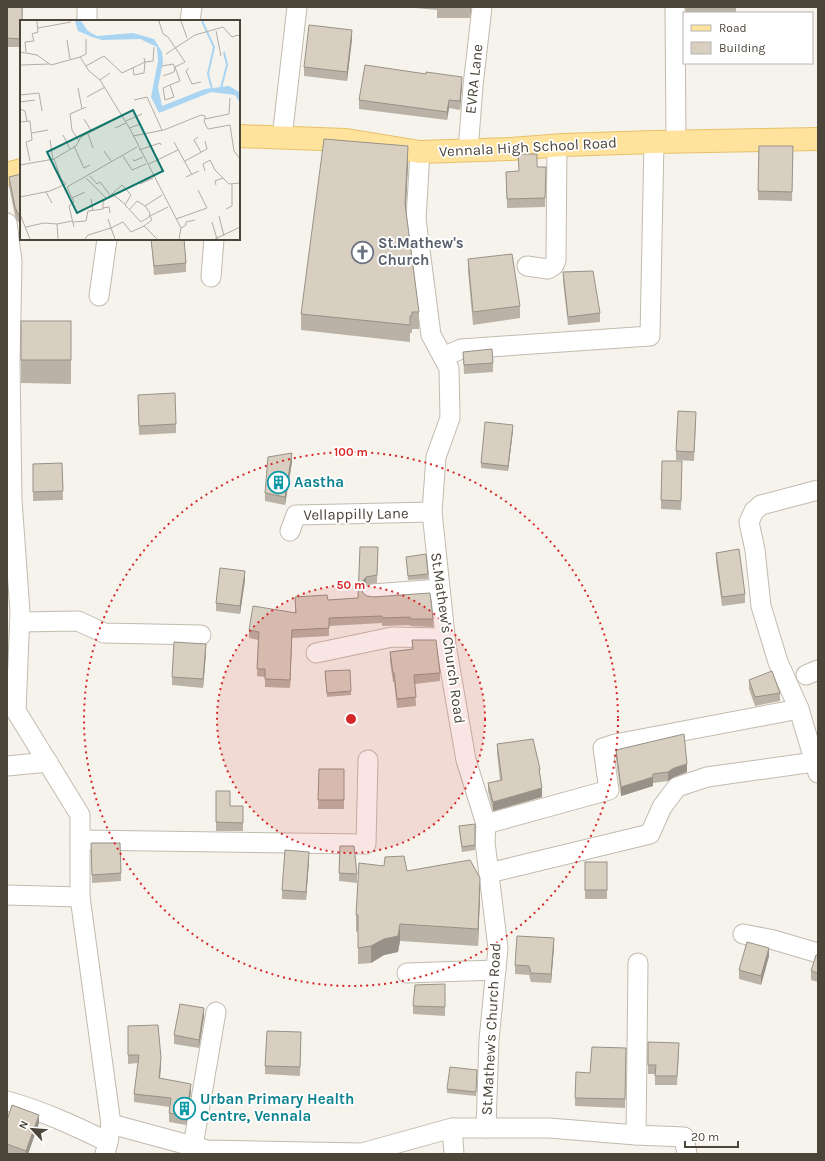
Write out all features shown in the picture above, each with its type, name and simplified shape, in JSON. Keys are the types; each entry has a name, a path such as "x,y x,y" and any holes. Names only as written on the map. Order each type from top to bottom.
{"main road":[{"name":"Vennala High School Road","path":"240,136 346,140 420,152 676,141 818,139"},
{"path":"7,174 20,170"}],"street":[{"path":"86,20 87,7"},
{"path":"190,20 192,7"},
{"path":"282,138 297,7"},
{"name":"EVRA Lane","path":"468,150 473,86 482,7"},
{"path":"675,7 676,141"},
{"path":"443,357 460,349 650,336 654,142"},
{"path":"527,266 548,269 554,265 556,260 557,146"},
{"name":"St.Mathew's Church Road","path":"420,152 416,219 431,335 449,368 450,418 436,456 432,512 445,638 466,760 486,824 485,842 498,948 489,1040 486,1128"},
{"path":"7,223 12,261 9,454 12,500 12,567 20,622 16,711 80,815 80,897 112,1124 107,1148 72,1124 40,1111 7,1101"},
{"path":"99,296 107,240"},
{"path":"211,277 214,240"},
{"path":"489,873 650,834 662,807 677,787 708,777 816,768 799,709 778,662 761,606 755,550 749,522 754,512 761,505 818,490"},
{"name":"Vellappilly Lane","path":"290,531 296,515 432,512"},
{"path":"372,594 440,589"},
{"path":"20,622 78,621 104,633 201,635"},
{"path":"316,653 392,637 445,638"},
{"path":"486,824 609,790 603,748 615,744 799,709"},
{"path":"80,840 366,844 368,760"},
{"path":"7,766 48,762"},
{"path":"7,895 80,897"},
{"path":"743,934 774,940 818,954"},
{"path":"636,1135 638,962"},
{"path":"407,973 496,970"},
{"path":"193,1146 216,1012"},
{"path":"112,1124 206,1150 289,1153 362,1153 452,1128 549,1128 684,1137 687,1154"},
{"path":"452,1128 454,1154"}],"building":[{"path":"7,7 22,7 20,39 7,38"},
{"path":"309,25 352,30 347,72 304,67"},
{"path":"365,65 426,74 426,72 462,77 460,101 449,100 447,112 359,100"},
{"name":"St.Mathew's Church","path":"324,139 408,146 405,204 419,312 412,312 412,316 410,316 410,325 301,314"},
{"path":"759,146 793,146 792,192 758,191"},
{"path":"518,154 537,154 537,167 546,167 545,198 507,199 506,172 519,171"},
{"path":"20,174 20,213 18,214 15,207 9,177"},
{"path":"151,240 184,240 186,263 154,266"},
{"path":"512,254 520,306 473,312 468,259"},
{"path":"593,271 600,313 568,317 563,272"},
{"path":"21,321 71,321 71,360 21,360"},
{"path":"492,349 493,363 464,365 463,352"},
{"path":"175,393 176,424 139,426 138,395"},
{"path":"678,411 696,412 694,452 676,451"},
{"path":"485,422 513,425 508,466 481,463"},
{"name":"Aastha","path":"292,453 285,497 265,493 268,457"},
{"path":"662,461 682,461 681,501 661,500"},
{"path":"62,463 63,491 33,492 33,464"},
{"path":"360,547 378,547 377,575 366,577 362,582 361,587 363,593 367,596 373,597 430,593 433,619 410,619 410,617 382,618 382,616 329,618 329,628 292,630 290,680 265,679 265,669 257,669 259,632 249,630 253,606 296,613 295,597 327,595 328,600 358,598"},
{"path":"739,549 745,594 722,597 716,553"},
{"path":"426,554 428,574 408,576 406,557"},
{"path":"220,568 245,571 240,606 216,603"},
{"path":"412,640 436,640 440,673 414,675 416,697 397,699 390,652 413,649"},
{"path":"174,642 206,644 203,679 172,677"},
{"path":"350,670 351,691 327,693 325,671"},
{"path":"772,671 780,693 755,697 749,680"},
{"path":"684,734 687,764 674,768 668,772 653,774 653,777 621,787 616,750"},
{"path":"533,739 540,769 542,788 493,802 488,783 502,780 497,744"},
{"path":"319,769 344,769 344,800 318,800"},
{"path":"216,791 230,791 230,806 243,806 243,823 216,822"},
{"path":"475,824 475,845 462,847 459,826"},
{"path":"91,843 120,843 121,873 92,875"},
{"path":"340,846 354,846 357,874 339,873"},
{"path":"285,850 309,852 306,892 282,890"},
{"path":"404,856 407,871 470,860 480,878 478,929 400,924 398,936 384,939 371,946 358,948 358,915 356,915 359,863 384,866 385,857"},
{"path":"585,862 607,862 607,890 585,890"},
{"path":"517,936 554,938 551,974 531,973 529,966 515,965"},
{"path":"747,942 769,948 761,976 739,970"},
{"path":"816,955 818,955 818,973 811,971"},
{"path":"445,984 445,1007 413,1006 415,985"},
{"path":"180,1004 204,1008 199,1040 174,1035"},
{"path":"158,1025 161,1058 159,1078 191,1084 186,1116 169,1113 171,1098 134,1094 139,1055 128,1055 128,1026"},
{"path":"267,1031 301,1032 300,1067 265,1066"},
{"path":"648,1042 679,1043 677,1076 655,1076 656,1065 648,1065"},
{"path":"592,1047 626,1048 625,1099 575,1098 576,1072 590,1073"},
{"path":"450,1067 477,1070 476,1092 447,1089"},
{"path":"12,1105 39,1115 26,1151 7,1144 7,1120"}],"place":[{"name":"St.Mathew's Church","path":"363,252"},
{"name":"Aastha","path":"278,482"},
{"name":"Urban Primary Health Centre, Vennala","path":"184,1108"}]}
